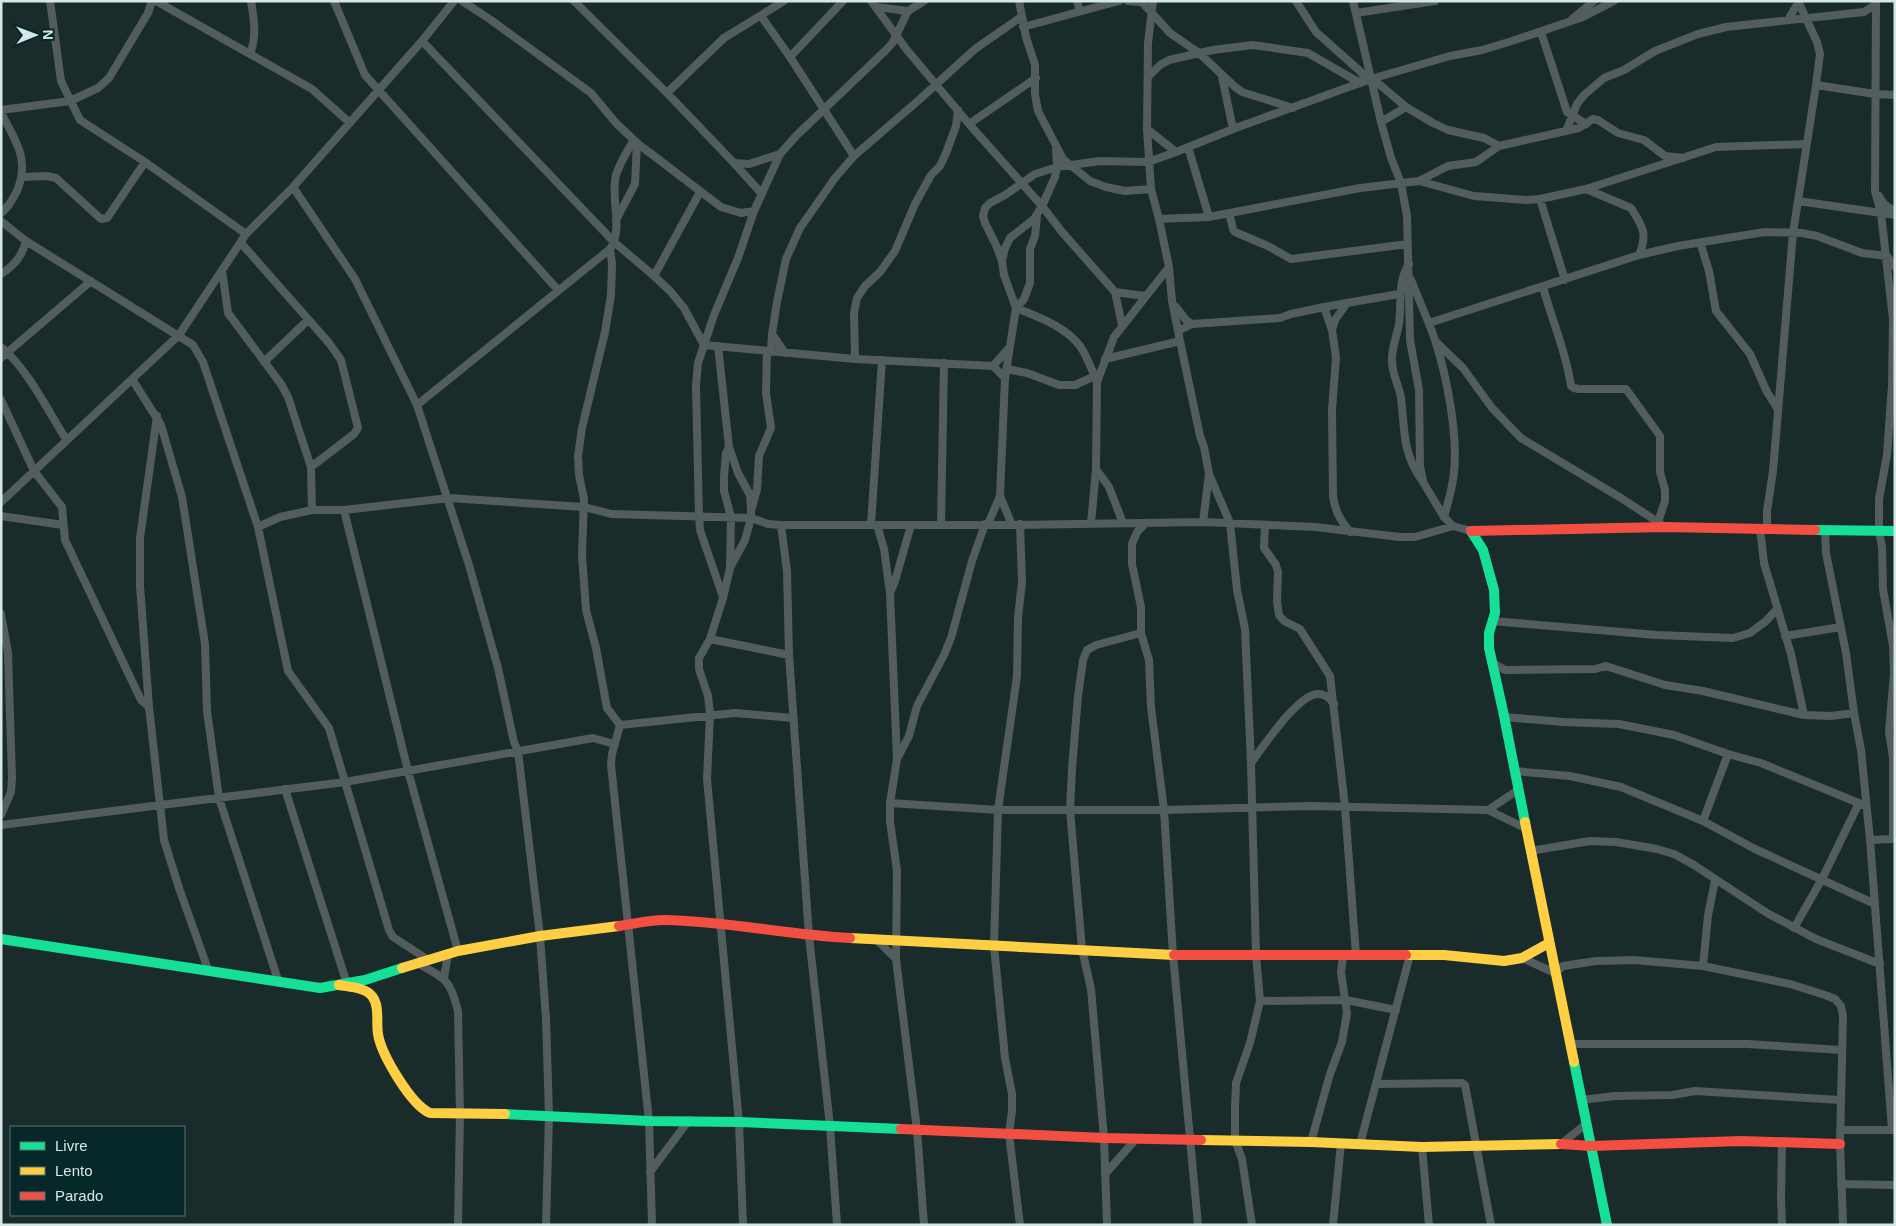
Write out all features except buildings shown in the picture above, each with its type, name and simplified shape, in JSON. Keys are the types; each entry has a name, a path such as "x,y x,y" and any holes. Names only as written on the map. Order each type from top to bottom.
{"street":[{"path":"50,1 61,81 82,122 145,162 246,234"},
{"path":"1,213 11,204 22,177 23,168 17,143 1,112 70,101 98,88 109,78 148,13 152,1"},
{"path":"156,1 312,89 350,122"},
{"path":"250,54 254,44 255,30 251,1"},
{"path":"334,1 364,75 558,290"},
{"path":"1,502 179,335 246,234 293,187 422,41 454,1"},
{"path":"462,1 492,20 591,93 635,142 700,192 729,211 741,213 754,211"},
{"path":"574,1 667,93 762,194"},
{"path":"667,93 724,38 784,1"},
{"path":"790,57 843,1"},
{"path":"723,598 700,530 698,516 696,386 698,363 704,344 738,258 754,211 780,154 796,136 887,49 908,11 924,1"},
{"path":"1019,1 1023,27 1035,66 1035,94 1038,111 1056,148 1070,166 1090,181 1125,191 1151,189"},
{"path":"1077,1 1080,11"},
{"path":"1023,27 1119,1"},
{"path":"1128,1 1141,1 1170,33 1199,53 1222,76 1242,92 1293,108"},
{"path":"1153,1 1148,44 1147,130 1151,189 1169,267 1172,301 1200,436 1209,474 1230,523 1237,590 1245,630 1256,955 1260,1001 1252,1036 1236,1082 1236,1140 1245,1175 1252,1225"},
{"path":"1296,1 1316,32 1361,72 1367,82"},
{"path":"1353,1 1367,82 1391,158 1401,183 1407,216 1410,340 1419,390 1418,444 1423,482"},
{"path":"1356,13 1434,1"},
{"path":"1567,23 1594,1"},
{"path":"897,759 909,736 917,706 951,638 972,561 986,524 1000,496 1006,378 1016,308 996,245 985,223 983,216 985,208 1035,174 1057,167 1100,162 1148,162 1233,129 1367,82 1450,56 1482,50 1541,32 1567,23 1614,1"},
{"path":"1798,2 1819,48 1816,85 1793,233 1773,471 1762,553 1804,715"},
{"path":"1788,20 1798,2"},
{"path":"1566,131 1578,104 1604,78 1624,70 1655,51 1712,30 1864,12 1876,3"},
{"path":"1870,840 1894,839 1893,758 1889,732 1894,673 1894,646 1883,590 1883,561 1879,531 1878,499 1886,455 1894,385 1893,320 1881,213 1875,191 1876,3"},
{"path":"874,4 908,11"},
{"path":"874,4 896,35 969,124 1022,182 1062,232 1115,292 1122,325"},
{"path":"761,16 854,156"},
{"path":"730,568 745,540 758,488 759,456 771,428 766,393 769,352 782,277 800,228 835,178 854,156 975,49 1021,17"},
{"path":"1541,32 1567,112 1572,117 1586,124"},
{"path":"422,41 612,245 654,276 684,308 704,344"},
{"path":"1149,76 1160,65 1169,60 1199,53 1253,45 1296,50 1367,82 1379,84 1406,107 1433,123 1448,130 1484,138 1499,146"},
{"path":"1222,76 1233,129"},
{"path":"969,124 1036,78"},
{"path":"1816,85 1875,94 1895,95"},
{"path":"1381,122 1406,107"},
{"path":"856,359 854,313 857,298 865,286 880,272 895,251 915,204 931,175 940,166 946,153 956,126 958,110"},
{"path":"1159,219 1208,217 1352,189 1419,181 1448,166 1476,162 1499,146 1566,131 1593,120 1598,120 1618,133 1644,140 1665,156 1684,158"},
{"path":"1147,130 1176,152"},
{"path":"616,220 635,184 635,142"},
{"path":"620,725 607,708 596,648 586,610 582,555 584,507 578,456 582,428 605,332 611,295 612,245 616,220 616,176 626,151 635,142"},
{"path":"1419,181 1474,196 1526,200 1586,189 1716,147 1806,144"},
{"path":"1188,147 1208,217"},
{"path":"1002,262 1005,248 1010,238 1034,219 1042,206 1055,177 1057,167 1056,148"},
{"path":"734,163 749,164 780,154"},
{"path":"22,177 52,176 104,220 145,162"},
{"path":"293,187 356,279 417,405 449,498 491,642 514,742 518,751 540,936 550,1115 546,1225"},
{"path":"1586,189 1631,208 1644,236 1644,243 1639,255"},
{"path":"1875,191 1884,204 1895,213"},
{"path":"654,276 700,192"},
{"path":"1540,198 1565,280"},
{"path":"1798,201 1881,213 1895,213"},
{"path":"1229,213 1232,229 1236,232 1268,246 1291,259 1408,244"},
{"path":"1016,308 1024,300 1030,282 1030,249 1035,236 1037,215"},
{"path":"1,221 26,241 179,335 193,345 203,362 258,527 288,671 329,728 389,930 394,937 444,978 454,995 458,1011 460,1114 458,1225"},
{"path":"1429,323 1470,308 1543,287 1639,255 1700,242 1765,232 1817,236 1857,251 1886,256 1895,267"},
{"path":"1,274 18,260 23,252 26,241"},
{"path":"1700,242 1709,272 1716,311 1750,354 1767,392 1777,408"},
{"path":"240,243 341,360 358,428 354,434 311,467"},
{"path":"417,405 612,245"},
{"path":"1409,264 1404,272 1399,294 1399,324 1392,358 1392,367 1401,398 1404,440 1414,468 1444,517 1454,526 1471,531 1661,524 1895,531"},
{"path":"1091,524 1096,468 1096,379 1114,336 1169,267"},
{"path":"222,270 228,313 288,397 311,467 312,510"},
{"path":"1409,273 1436,342 1449,402 1455,453 1454,473 1444,517"},
{"path":"1,358 91,281"},
{"path":"1543,287 1551,319 1565,352 1571,386 1579,389 1626,389 1658,432 1660,472 1665,490 1661,524"},
{"path":"1115,292 1145,296"},
{"path":"1178,331 1192,324 1272,319 1324,307 1399,294"},
{"path":"1172,301 1186,320 1192,324"},
{"path":"1332,330 1335,320 1347,303"},
{"path":"1324,307 1332,330 1336,357 1332,410 1333,496 1335,510 1350,532"},
{"path":"1016,308 1064,330 1080,347 1096,379"},
{"path":"264,362 308,320"},
{"path":"772,334 785,353"},
{"path":"1105,359 1180,341"},
{"path":"1436,342 1463,368 1492,408 1521,438 1661,524"},
{"path":"704,344 769,352 856,359 993,366 1006,378"},
{"path":"718,346 729,447 738,473 750,495 751,514"},
{"path":"1,347 25,374 66,439"},
{"path":"993,366 1009,348"},
{"path":"882,360 874,525 884,549 890,593 897,759 890,799 890,821 897,871 896,959 917,1130 924,1225"},
{"path":"940,524 944,363"},
{"path":"1007,369 1027,373 1060,385 1075,385 1096,379"},
{"path":"132,378 157,416 165,435 182,497 205,644 206,711 219,798 279,983"},
{"path":"1,400 34,471 62,507 65,540 140,700 149,707"},
{"path":"157,416 140,538 140,586 149,707 159,805 168,855 209,972"},
{"path":"729,447 726,453 724,491 731,517 730,568 723,598 710,638 702,650 699,664 708,696 710,714 707,779 739,1122 743,1225"},
{"path":"1096,468 1109,487 1122,523"},
{"path":"1203,522 1209,474"},
{"path":"1000,496 1016,525 1022,582 1018,617 1017,676 998,810 994,946 1005,1058 1012,1094 1009,1134 1020,1225"},
{"path":"258,527 280,517 312,510 344,510 449,498 584,507 611,514 731,517 751,514 768,524 781,525 1016,525 1203,522 1315,527 1400,537 1415,537 1454,526"},
{"path":"344,510 408,771 458,951"},
{"path":"1,516 63,526"},
{"path":"1146,523 1137,532 1132,544 1132,564 1142,607 1141,633 1149,660 1151,707 1164,810 1173,955 1198,1225"},
{"path":"781,525 787,571 788,655 809,936 830,1126 837,1225"},
{"path":"890,593 911,525"},
{"path":"1265,526 1264,548 1276,565 1278,572 1277,602 1279,615 1284,622 1300,629 1328,672 1334,704 1345,807 1356,955"},
{"path":"1825,530 1828,570 1846,654 1861,750 1862,804 1870,840 1892,1082 1894,1130 1840,1130"},
{"path":"1471,531 1483,551 1495,600 1496,612 1487,634 1491,662 1571,1044 1604,1224"},
{"path":"1492,621 1657,635 1733,638 1750,633 1766,621 1777,609"},
{"path":"1,614 8,653 12,778 11,792 1,815"},
{"path":"1785,636 1841,627"},
{"path":"1108,1225 1104,1138 1091,989 1082,949 1070,810 1074,737 1078,696 1087,650 1096,645 1141,633"},
{"path":"710,638 788,655"},
{"path":"1491,662 1504,670 1595,669 1606,666 1665,685 1703,691 1804,715 1830,716 1854,713"},
{"path":"1251,763 1289,714 1305,699 1317,694 1324,695 1334,704"},
{"path":"620,725 735,712 793,718"},
{"path":"1504,717 1552,722 1619,724 1674,735 1728,754 1761,763 1862,804"},
{"path":"620,725 614,744 611,764 649,1121 652,1225"},
{"path":"1,825 344,782 593,738 614,744"},
{"path":"1703,822 1728,754"},
{"path":"1514,771 1570,776 1621,787 1703,822 1755,849 1875,904"},
{"path":"285,789 343,985"},
{"path":"1488,810 1518,790"},
{"path":"890,799 901,804 998,810 1345,807 1488,810 1525,828"},
{"path":"1794,928 1862,804"},
{"path":"1530,851 1590,841 1616,842 1674,854 1767,913 1816,940 1880,964"},
{"path":"1703,966 1708,916 1715,880"},
{"path":"1,939 320,988 365,980 458,951 540,936 662,920 720,924 809,936 1173,955 1444,955 1493,961 1522,958 1549,943"},
{"path":"876,939 896,959"},
{"path":"444,978 448,954"},
{"path":"1312,1142 1330,1074 1342,1042 1347,1013 1341,972 1343,955"},
{"path":"1360,1144 1410,955"},
{"path":"1522,958 1555,973"},
{"path":"1555,973 1563,966 1596,961 1634,960 1703,966 1790,984 1835,1000 1841,1006 1843,1016 1840,1100 1843,1225"},
{"path":"343,985 371,995 375,1001 380,1044 383,1052 418,1104 423,1110 430,1113 550,1115 649,1121 690,1120 1104,1138 1312,1142 1422,1147 1561,1144 1591,1146 1741,1141 1840,1144"},
{"path":"1260,1001 1346,1000 1396,1010"},
{"path":"1571,1044 1747,1044 1841,1050"},
{"path":"1376,1084 1462,1083 1465,1085 1491,1225"},
{"path":"1580,1100 1615,1096 1672,1095 1695,1091 1840,1100"},
{"path":"650,1172 690,1120"},
{"path":"1561,1144 1586,1124"},
{"path":"1105,1174 1136,1139"},
{"path":"1782,1142 1782,1225"},
{"path":"1335,1223 1341,1144"},
{"path":"1422,1147 1429,1225"},
{"path":"1841,1184 1895,1185"}],"traffic: fast":[{"path":"1815,530 1895,531"},
{"path":"1471,531 1483,550 1494,590 1495,613 1489,633 1489,648 1525,822"},
{"path":"1,939 320,988 365,980 402,968"},
{"path":"1574,1062 1607,1225"},
{"path":"505,1114 649,1121 739,1122 901,1129"}],"traffic: slow":[{"path":"1525,822 1574,1062"},
{"path":"402,968 458,951 540,936 619,926"},
{"path":"850,938 1174,955"},
{"path":"1406,955 1444,955 1504,961 1522,958 1549,943"},
{"path":"339,985 361,989 372,996 377,1009 380,1043 398,1078 422,1108 430,1113 505,1114"},
{"path":"1201,1140 1422,1147 1561,1144"}],"traffic: jam":[{"path":"1471,531 1665,527 1815,530"},
{"path":"619,926 658,920 687,921 850,938"},
{"path":"1174,955 1406,955"},
{"path":"901,1129 1104,1138 1201,1140"},
{"path":"1561,1144 1591,1146 1741,1141 1840,1144"}]}
